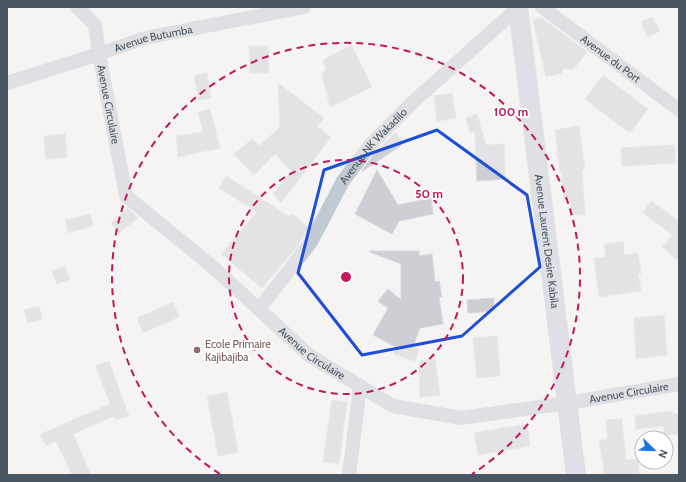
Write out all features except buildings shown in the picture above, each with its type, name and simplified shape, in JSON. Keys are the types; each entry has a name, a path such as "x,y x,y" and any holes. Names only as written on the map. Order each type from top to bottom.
{"main road":[{"name":"Avenue Laurent Desire Kabila","path":"518,8 576,475"}],"street":[{"name":"Avenue Circulaire","path":"77,7 95,25 99,54 126,196 214,268 310,356 393,406 461,418 568,403 679,384"},
{"name":"Avenue Butumba","path":"7,83 145,38 304,7"},
{"name":"Avenue du Port","path":"542,7 679,110"},
{"name":"Avenue NK Wakadilo","path":"259,309 311,242 343,181 371,144 413,102 518,8"},
{"path":"349,475 360,387"}],"highlighted area":[{"path":"437,130 527,195 540,267 462,336 362,355 298,273 324,170"}],"place":[{"name":"Ecole Primaire Kajibajiba","path":"197,350"}]}
